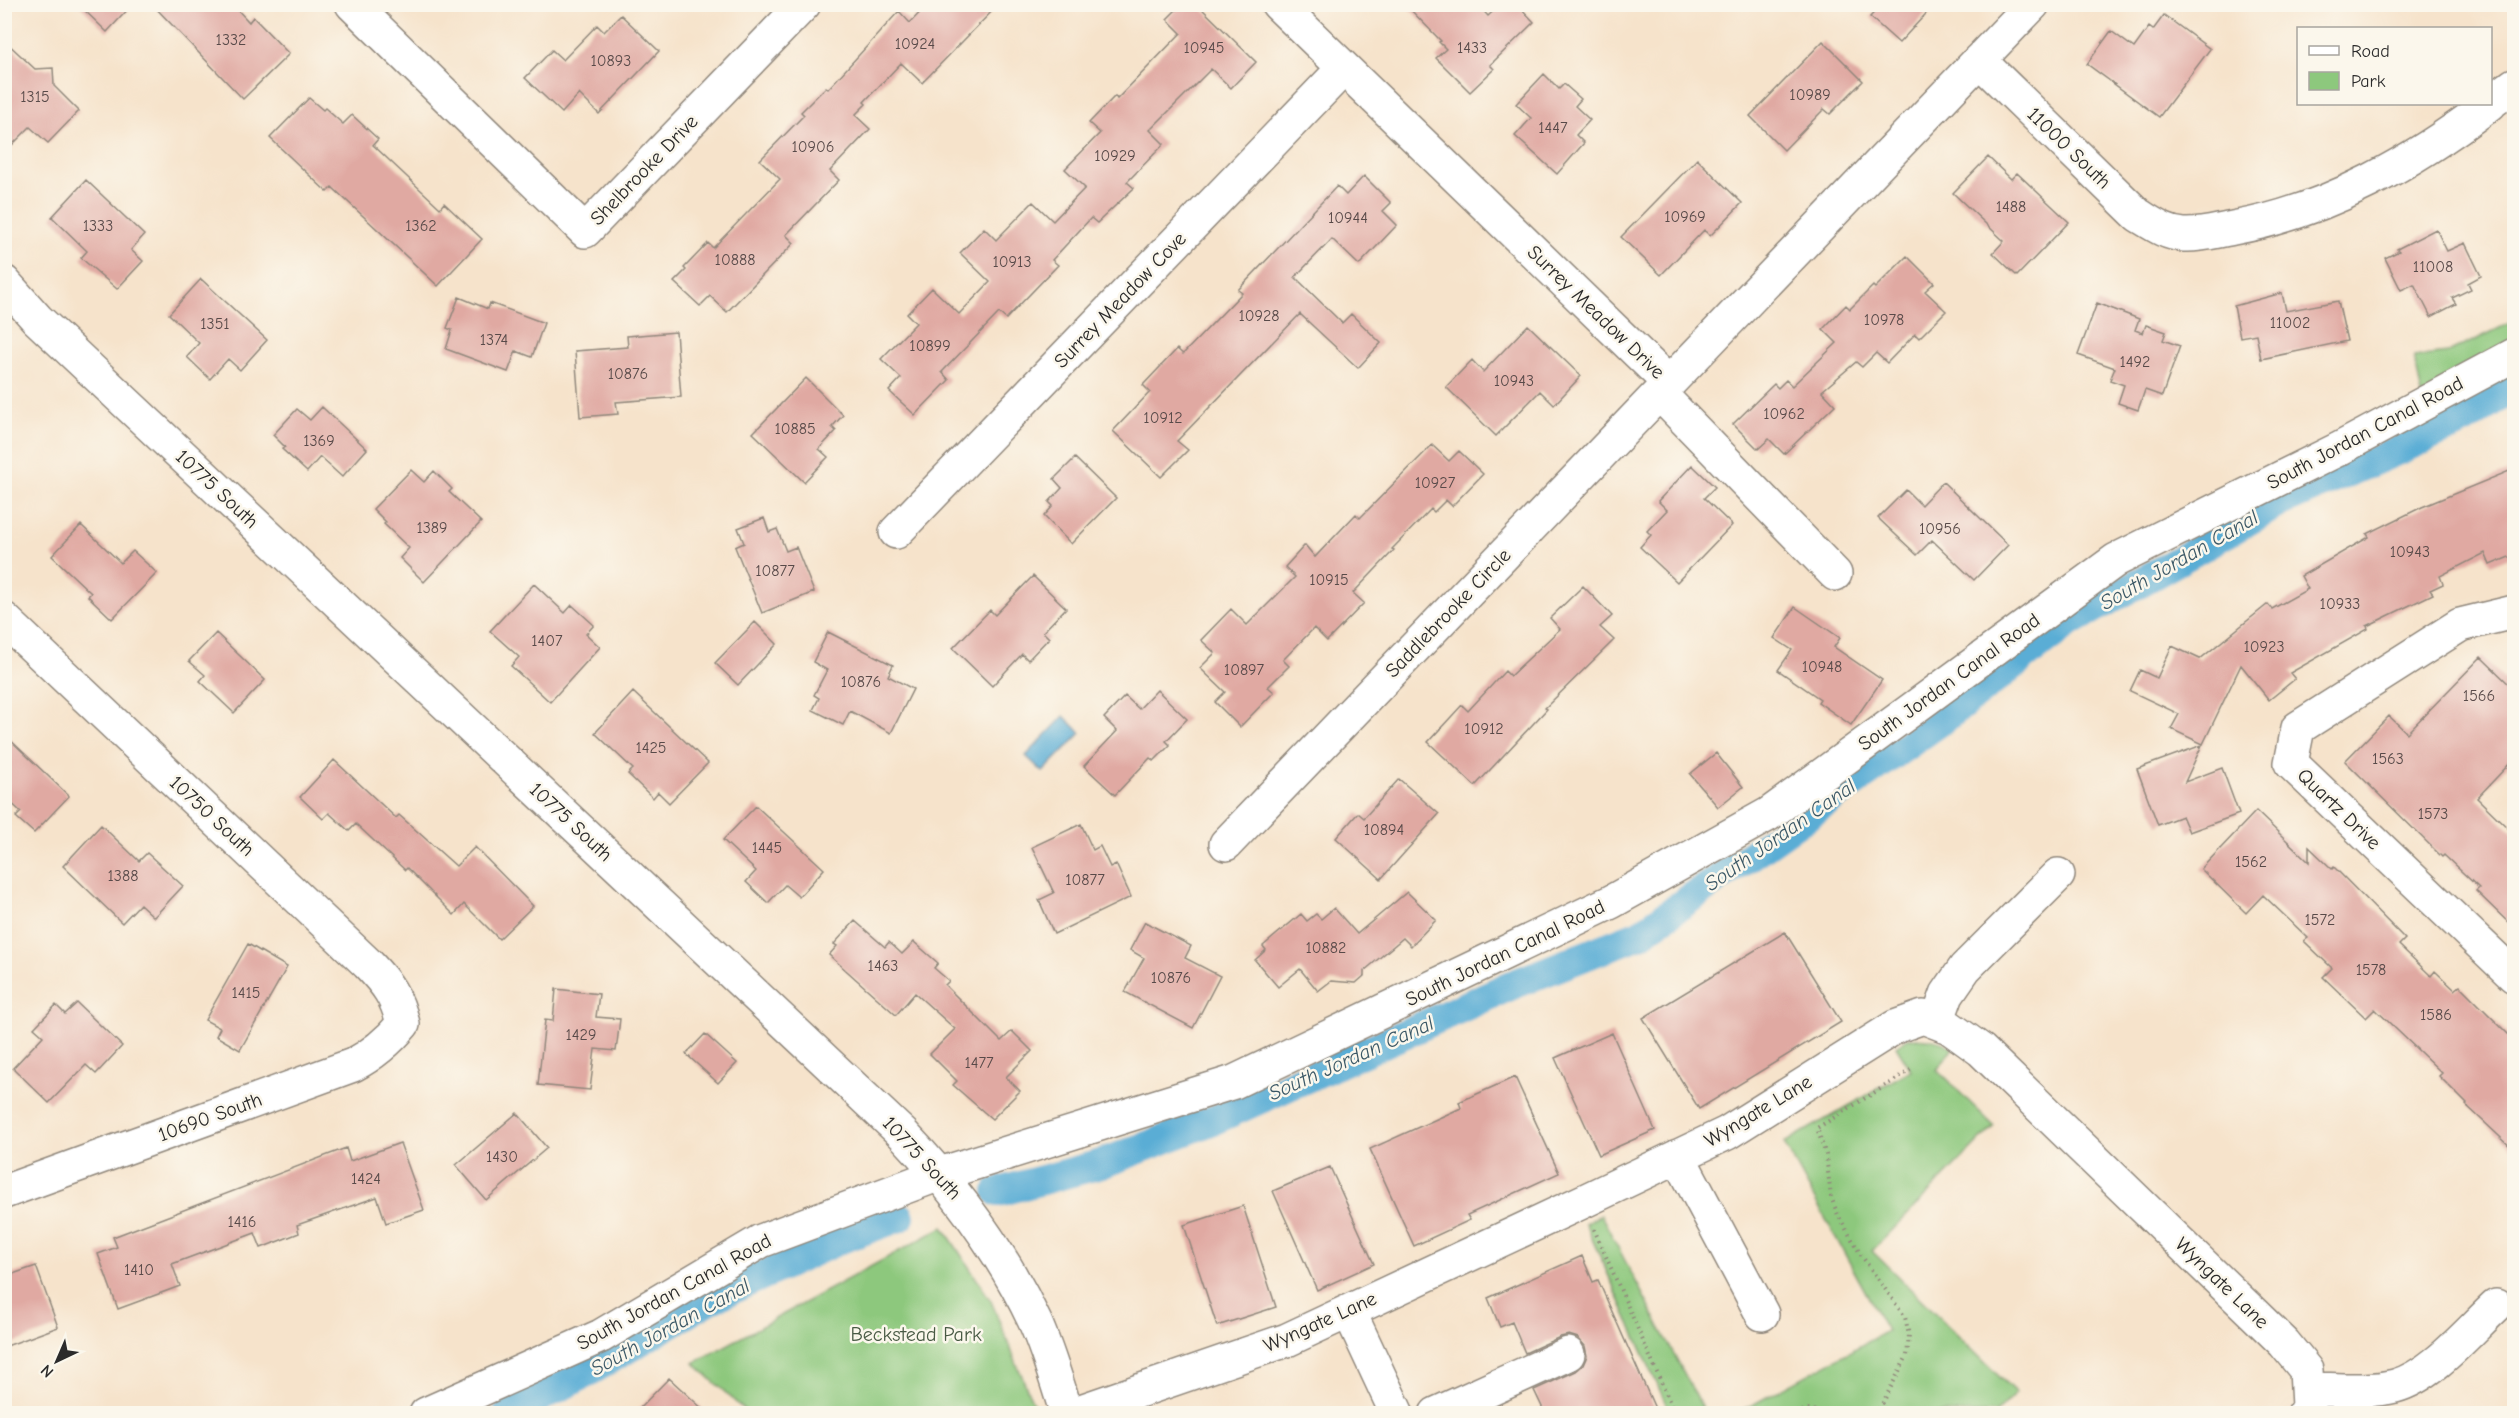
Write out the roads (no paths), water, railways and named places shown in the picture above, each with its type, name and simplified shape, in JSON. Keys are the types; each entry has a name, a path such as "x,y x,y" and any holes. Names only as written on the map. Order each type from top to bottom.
{"street":[{"name":"Shelbrooke Drive","path":"352,4 585,231 804,4"},
{"name":"Surrey Meadow Drive","path":"1278,4 1664,388 2033,4"},
{"name":"11000 South","path":"1979,60 2138,215 2163,230 2182,235 2263,223 2325,202 2388,172 2449,135 2487,105"},
{"name":"Surrey Meadow Cove","path":"896,532 1344,68"},
{"path":"2492,102 2514,85"},
{"name":"10775 South","path":"4,282 37,319 903,1134 968,1209 1016,1284 1036,1324 1067,1413"},
{"name":"South Jordan Canal Road","path":"426,1413 601,1336 761,1241 940,1174 1234,1082 1611,902 1769,814 2116,560 2339,449 2514,355"},
{"path":"1664,388 1836,574"},
{"name":"Saddlebrooke Circle","path":"1226,844 1664,388"},
{"name":"Quartz Drive","path":"2514,612 2460,625 2298,728 2291,763 2514,976"},
{"name":"10750 South","path":"4,619 368,964 386,983 398,1002 403,1024"},
{"path":"1937,1022 1947,994 1965,968 2058,875"},
{"name":"Wyngate Lane","path":"1072,1413 1287,1340 1727,1133 1895,1027 1923,1017 1949,1027 1981,1050 2284,1343 2306,1370 2306,1403"},
{"name":"10690 South","path":"4,1192 353,1065 373,1055 390,1041 403,1024"},
{"path":"1678,1156 1762,1314"},
{"path":"2306,1403 2406,1382 2431,1367 2496,1306"},
{"path":"1349,1311 1397,1413"},
{"path":"1436,1413 1568,1354"}],"water":[{"path":"1064,716 1081,733 1043,772 1026,756"}],"waterway":[{"name":"South Jordan Canal","path":"998,1192 1101,1164 1216,1119 1512,985 1640,934 1941,721 2067,624 2281,502 2462,422 2514,387"},
{"name":"South Jordan Canal","path":"508,1414 583,1375 707,1301 841,1239 900,1217"}],"park label":[{"name":"Beckstead Park","path":"916,1334"}]}
